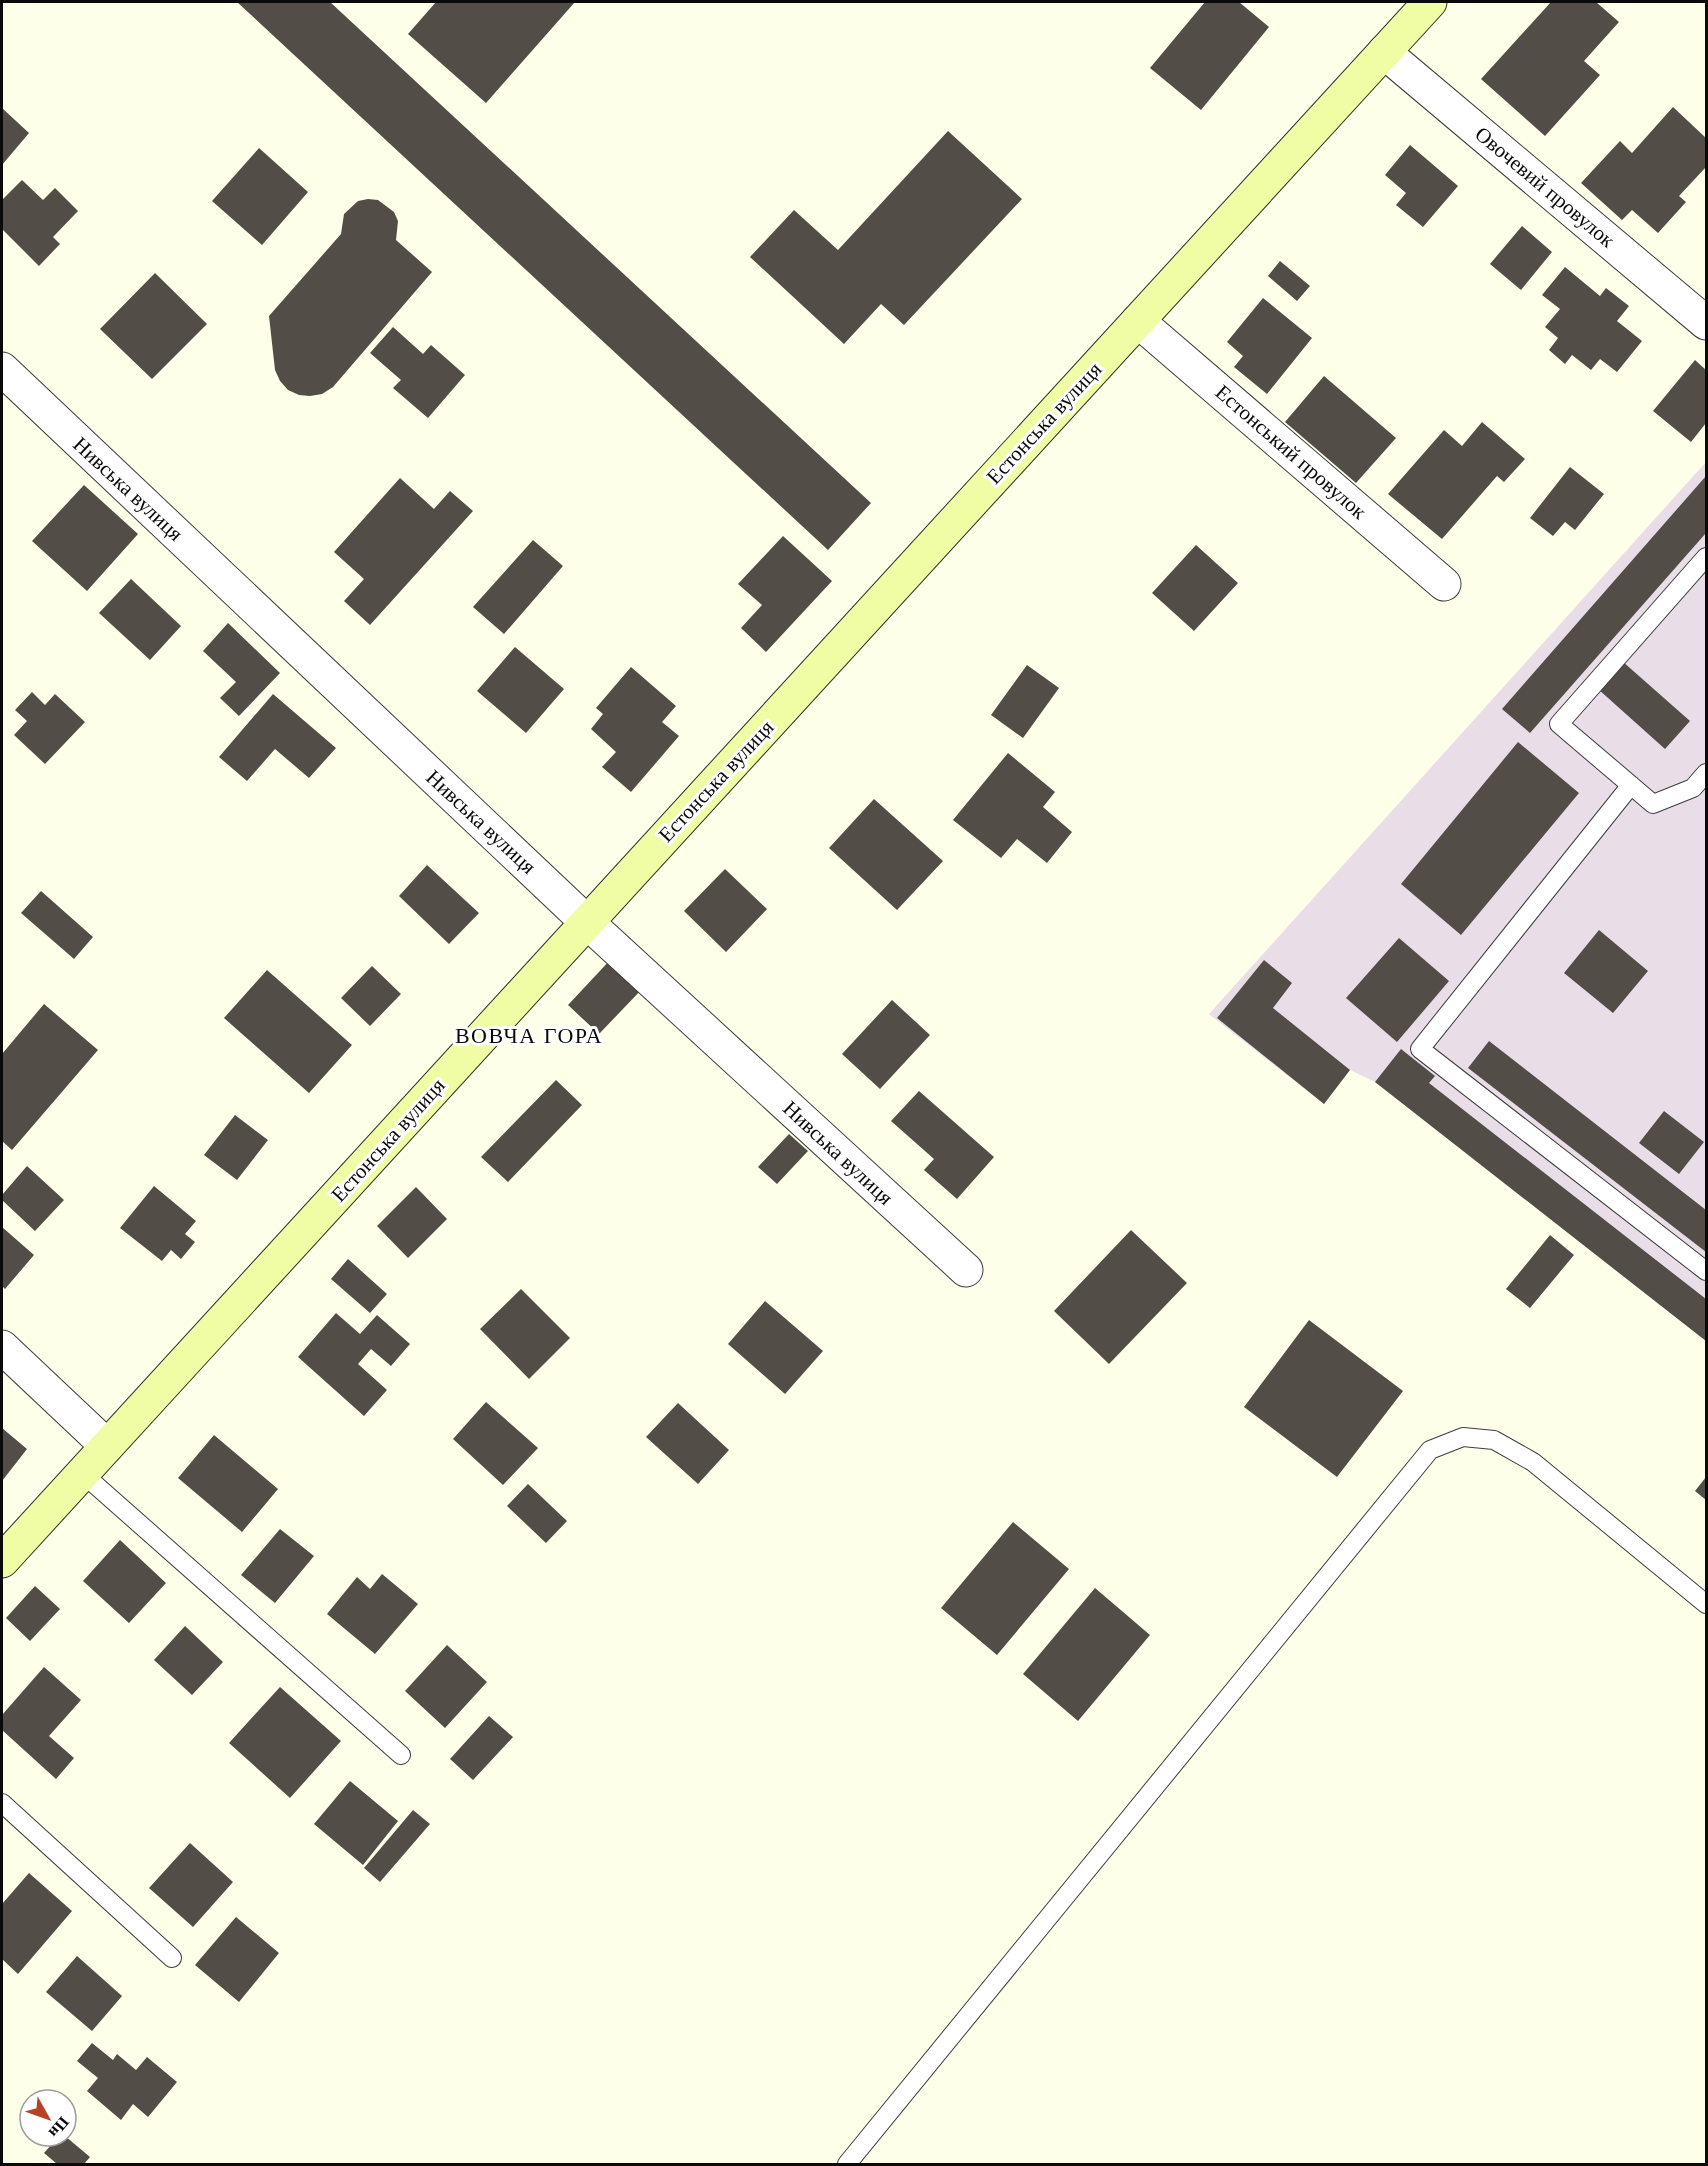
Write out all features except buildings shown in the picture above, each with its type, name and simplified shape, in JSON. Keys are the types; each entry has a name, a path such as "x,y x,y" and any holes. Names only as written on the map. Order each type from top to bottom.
{"street":[{"name":"Естонська вулиця","path":"2,1561 1430,2"},
{"name":"Овочевий провулок","path":"1384,52 1707,323"},
{"name":"Естонський провулок","path":"1138,321 1444,584"},
{"name":"Нивська вулиця","path":"2,369 587,922 966,1270"},
{"path":"2,1347 107,1446"}],"lane":[{"path":"1707,557 1559,724 1653,804 1700,794 1707,773"},
{"path":"1631,785 1420,1049 1707,1271"},
{"path":"847,2164 1430,1450 1463,1437 1494,1440 1533,1462 1707,1604"},
{"path":"82,1473 401,1755"},
{"path":"2,1803 172,1958"}],"shaded area":[{"path":"1706,462 1706,1341 1375,1082 1350,1070 1324,1104 1209,1014"}],"district":[{"name":"ВОВЧА ГОРА","path":"529,1035"}]}
